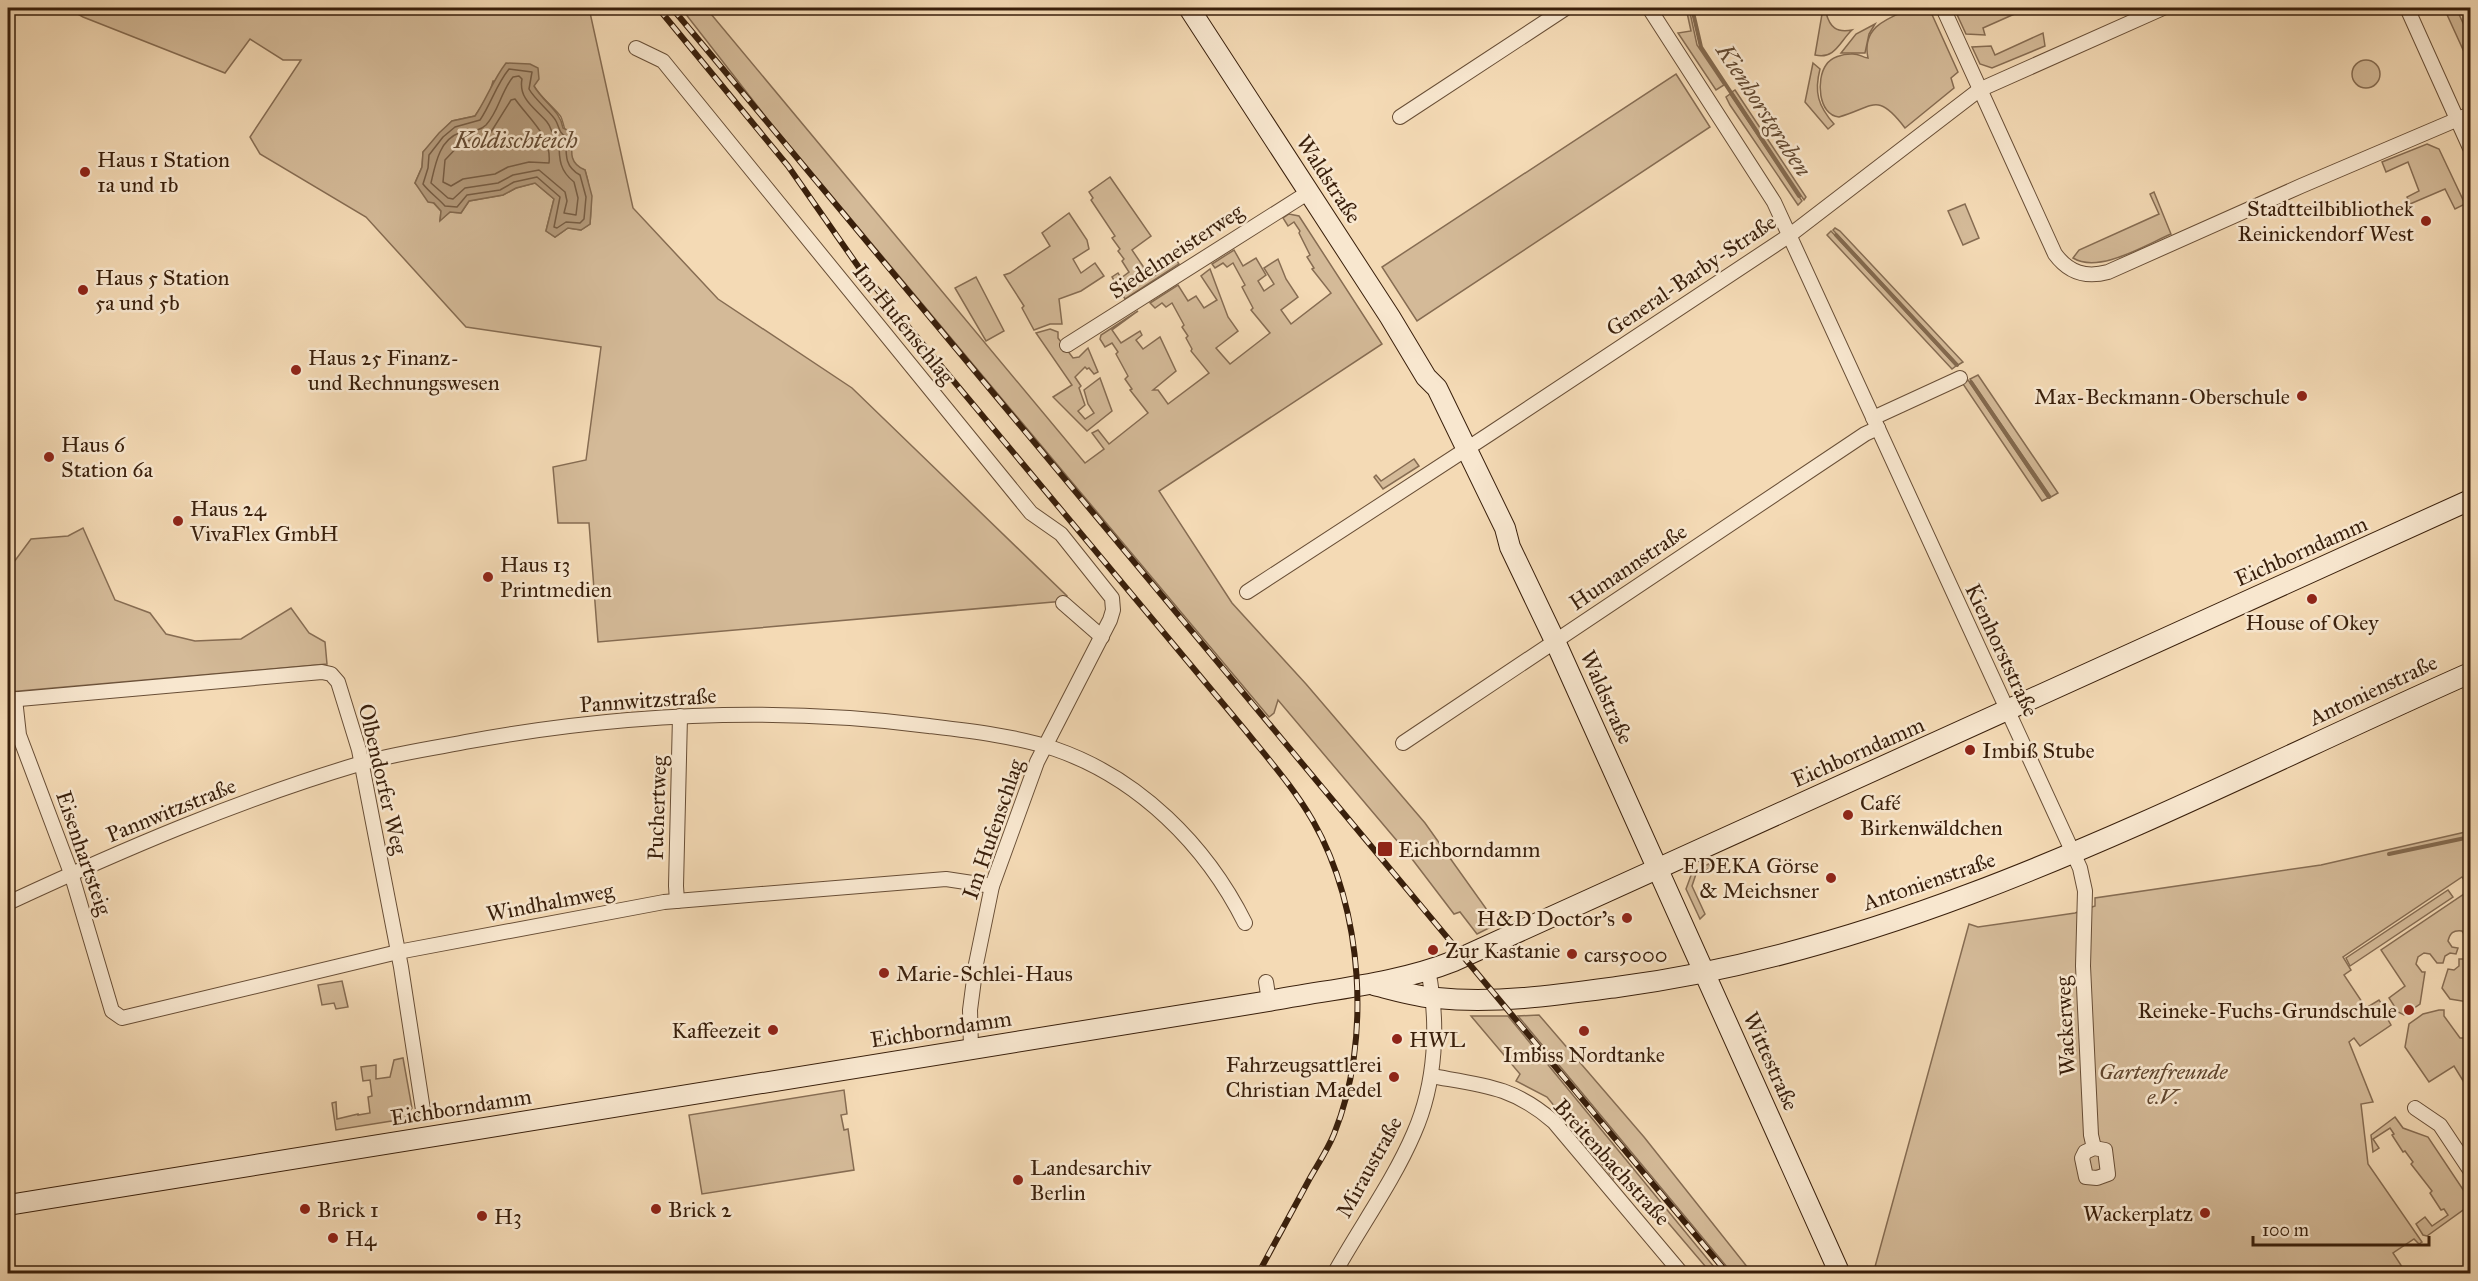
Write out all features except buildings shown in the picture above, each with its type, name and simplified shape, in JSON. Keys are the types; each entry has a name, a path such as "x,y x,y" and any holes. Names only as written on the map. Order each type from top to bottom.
{"main road":[{"name":"Waldstraße","path":"1189,8 1426,377 1430,391 1464,451 1496,531 1510,547 1555,641 1659,869"},
{"name":"Eichborndamm","path":"8,1205 971,1048 1268,991 1369,984 1428,970 1454,961 1659,869 2470,500"},
{"name":"Antonienstraße","path":"1369,984 1434,998 1523,998 1674,979 1844,936 1917,913 2073,854 2470,673"},
{"name":"Wittestraße","path":"1659,869 1840,1274"}],"street":[{"path":"1400,117 1566,8"},
{"name":"Kienhorststraße","path":"1649,8 1774,202 2073,854 2081,872 2085,901"},
{"path":"1943,8 2055,254 2069,268 2090,276 2117,268 2464,117"},
{"name":"General-Barby-Straße","path":"1246,592 1790,235 1979,90 2163,8"},
{"path":"2407,8 2464,117 2470,148"},
{"name":"Im Hufenschlag","path":"636,48 663,62 1031,513 1061,534 1112,598 1113,610 1110,620 1037,762 993,886 976,964 970,1010 971,1048"},
{"name":"Siedelmeisterweg","path":"1067,345 1308,192"},
{"path":"1875,423 1960,378"},
{"name":"Humannstraße","path":"1403,743 1865,434 1875,423"},
{"path":"1063,603 1102,637"},
{"name":"Olbendorfer Weg","path":"11,699 322,672 330,674 338,682 359,750 399,952 423,1110"},
{"name":"Eisenhartsteig","path":"11,699 20,735 71,873 112,1011 122,1018"},
{"name":"Pannwitzstraße","path":"8,903 138,843 219,811 361,764 506,735 567,726 680,716 799,716 862,718 1004,736 1045,747 1108,774 1128,786 1160,811 1204,858 1228,892 1245,923"},
{"name":"Puchertweg","path":"677,901 680,716"},
{"name":"Windhalmweg","path":"122,1018 399,952 677,901 946,879 993,886"},
{"name":"Wackerweg","path":"2085,901 2083,966 2091,1134 2094,1148"},
{"name":"Miraustraße","path":"1334,1274 1414,1134 1431,1076 1434,998 1428,970"},
{"name":"Breitenbachstraße","path":"1431,1076 1497,1088 1524,1099 1538,1109 1554,1122 1682,1274"},
{"path":"2415,1108 2440,1125 2470,1170"}],"green space":[{"path":"67,8 589,8 633,208 718,299 852,388 1067,596 1065,601 598,642 589,523 558,523 553,467 586,460 601,347 466,327 366,217 260,154 250,137 301,60 283,60 250,39 225,73 83,17","holes":["493,81 534,86 561,117 574,163 585,170 589,184 590,224 581,230 568,228 555,237 546,231 554,199 535,183 516,188 503,195 469,201 461,213 450,212 440,220 441,211 415,183 422,167 423,152 452,121 475,116 489,95"]},
{"path":"681,8 706,8 1085,463 1104,449 1092,433 1098,430 1109,444 1148,413 1130,390 1132,389 1125,379 1128,376 1116,354 1118,352 1112,343 1105,347 1100,339 1101,335 1138,311 1112,330 1121,343 1140,331 1142,335 1136,340 1143,349 1160,337 1176,371 1153,390 1158,390 1168,404 1209,373 1191,351 1186,338 1188,336 1182,327 1184,325 1172,303 1166,307 1162,303 1155,308 1150,303 1178,285 1188,301 1196,296 1204,308 1217,300 1201,276 1210,269 1228,317 1238,331 1216,348 1230,364 1270,333 1251,310 1253,308 1242,287 1245,285 1233,263 1227,267 1223,263 1215,268 1212,264 1234,250 1243,266 1256,258 1266,275 1258,281 1264,291 1274,284 1264,268 1278,259 1286,279 1298,297 1281,310 1291,324 1331,293 1312,269 1314,268 1307,257 1310,255 1300,231 1294,222 1288,226 1283,218 1289,214 1299,216 1382,344 1159,491 1232,603 1306,684 1425,823 1497,924 1477,934 1460,912 1454,914 1409,855 1278,700 1274,713 1269,717 769,121"},
{"path":"1686,8 1689,8 1697,45 1724,85 1716,90 1678,33 1691,31"},
{"path":"1912,8 1929,8 1958,72 1951,78 1954,88 1905,128 1896,116 1881,106 1868,106 1839,117 1832,115 1823,103 1820,87 1823,71 1828,62 1844,55 1856,54 1868,58 1867,47 1873,31 1886,20"},
{"path":"1954,8 2028,8 1983,28 1985,35 1966,34"},
{"path":"2444,8 2456,8 2464,25 2470,22 2470,65"},
{"path":"1826,13 1834,28 1842,31 1852,30 1828,55 1815,55 1822,14"},
{"path":"1875,24 1869,34 1865,53 1841,53 1856,34"},
{"path":"2043,33 2045,46 1992,68 1980,64 1972,47 1991,46 1995,55"},
{"path":"2366,60 2376,64 2380,74 2376,84 2366,88 2356,84 2352,74 2356,64"},
{"path":"1813,63 1820,69 1817,85 1821,105 1834,124 1828,129 1805,102"},
{"path":"1676,74 1710,127 1417,321 1382,267"},
{"path":"1735,90 1806,197 1804,200 1732,92"},
{"path":"1730,94 1802,201 1798,205 1730,105 1726,97"},
{"path":"2427,144 2439,149 2465,204 2455,209 2445,189 2410,204 2407,197 2419,191 2408,162 2386,172 2382,162"},
{"path":"1110,177 1151,236 1132,250 1151,278 1177,261 1179,264 1125,299 1112,277 1118,273 1121,278 1129,272 1118,251 1120,249 1112,238 1115,236 1091,200 1093,198 1089,192"},
{"path":"2154,192 2171,234 2109,260 2096,263 2073,258 2079,250 2159,214 2150,194"},
{"path":"1965,204 1979,238 1963,245 1948,211"},
{"path":"1069,213 1087,240 1089,249 1073,259 1081,273 1095,263 1104,276 1081,291 1059,299 1062,324 1050,324 1034,330 1022,308 1024,306 1004,275 1050,246 1042,233"},
{"path":"1835,228 1963,362 1958,365 1833,230"},
{"path":"1831,231 1956,366 1952,369 1827,235"},
{"path":"976,277 1004,331 986,341 955,288"},
{"path":"1050,329 1058,332 1058,338 1073,358 1079,357 1088,348 1098,372 1094,374 1085,367 1075,377 1081,386 1079,388 1085,405 1078,411 1085,419 1094,413 1088,404 1084,390 1100,378 1112,411 1087,431 1053,397 1072,385 1036,333"},
{"path":"1978,375 2058,493 2051,497 1970,379"},
{"path":"1968,380 2048,498 2042,501 1963,384"},
{"path":"1414,459 1419,466 1383,489 1374,477 1376,475 1381,481"},
{"path":"83,528 115,600 150,613 166,634 195,641 241,639 291,608 309,633 325,642 327,664 8,692 8,570 31,539 68,536"},
{"name":"Gartenfreunde e.V.","path":"2470,831 2470,888 2462,877 2343,957 2351,970 2344,975 2366,1008 2379,1000 2390,1016 2387,1018 2391,1025 2360,1046 2354,1038 2349,1042 2373,1102 2361,1104 2368,1164 2422,1242 2419,1244 2414,1239 2393,1253 2406,1273 1873,1274 1969,924 1978,927 2075,913 2095,906 2095,898 2321,865"},
{"path":"1709,864 1711,868 1696,874 1692,886 1705,914 1700,919 1686,889 1693,870"},
{"path":"2448,890 2453,897 2350,966 2346,958"},
{"path":"2470,890 2470,938 2466,937 2462,931 2452,933 2448,941 2452,947 2458,948 2456,954 2450,953 2445,956 2443,963 2437,963 2430,954 2424,953 2418,957 2416,964 2422,972 2425,972 2420,1004 2404,1015 2398,1012 2389,998 2405,986 2381,950"},
{"path":"2459,959 2465,959 2464,966 2470,972 2468,1002 2450,999 2442,988 2448,969 2454,970 2459,966"},
{"path":"342,981 348,1007 336,1009 334,1003 322,1005 318,985"},
{"path":"2444,1010 2444,1016 2460,1038 2470,1035 2470,1092 2454,1066 2429,1082 2405,1047 2409,1024 2423,1014"},
{"path":"1539,1015 1644,1137 1752,1273 1732,1273 1518,1016"},
{"path":"1471,1016 1508,1016 1719,1273 1711,1273 1648,1199 1641,1204 1618,1177 1614,1179 1547,1097 1516,1081 1520,1074"},
{"path":"403,1058 412,1108 404,1119 336,1130 332,1103 336,1102 337,1119 370,1113 368,1097 372,1096 370,1080 363,1081 361,1067 376,1065 376,1079 390,1077 394,1060"},
{"path":"844,1090 847,1114 841,1115 844,1130 848,1129 854,1170 702,1194 689,1115"},
{"path":"2395,1117 2403,1128 2428,1137 2470,1200 2470,1205 2427,1236 2423,1235 2416,1224 2425,1217 2432,1226 2448,1215 2444,1209 2441,1210 2430,1193 2432,1191 2411,1164 2413,1162 2405,1151 2403,1152 2390,1128 2373,1139 2379,1148 2373,1152 2371,1135"}],"water":[{"name":"Koldischteich","path":"506,63 530,64 538,68 539,79 534,86 559,116 563,128 573,133 573,159 575,164 585,170 592,196 590,224 581,230 568,228 555,237 546,231 554,199 535,183 516,188 503,195 469,201 461,213 450,212 440,221 441,211 434,203 428,202 415,183 422,167 423,152 452,121 475,116"}],"waterway":[{"name":"Kienhorstgraben","path":"1692,8 1701,47 1799,196"},
{"name":"Kienhorstgraben","path":"1836,235 1957,365"},
{"name":"Kienhorstgraben","path":"1971,382 2049,497"},
{"name":"Kienhorstgraben","path":"2389,854 2470,837"}],"railway":[{"path":"658,8 788,166 860,269 1281,774 1313,821 1330,856 1343,894 1352,934 1357,1017 1354,1058 1346,1097 1332,1140 1258,1274"},
{"path":"672,8 1728,1274"}],"place":[{"name":"Haus 1 Station 1a und 1b","path":"85,172"},
{"name":"Stadtteilbibliothek Reinickendorf West","path":"2426,221"},
{"name":"Haus 5 Station 5a und 5b","path":"83,290"},
{"name":"Haus 25 Finanz- und Rechnungswesen","path":"296,370"},
{"name":"Max-Beckmann-Oberschule","path":"2302,396"},
{"name":"Haus 6 Station 6a","path":"49,457"},
{"name":"Haus 24 VivaFlex GmbH","path":"178,521"},
{"name":"Haus 13 Printmedien","path":"488,577"},
{"name":"House of Okey","path":"2312,599"},
{"name":"Imbiß Stube","path":"1970,750"},
{"name":"Café Birkenwäldchen","path":"1848,815"},
{"name":"Eichborndamm","path":"1385,849"},
{"name":"EDEKA Görse & Meichsner","path":"1831,878"},
{"name":"H&D Doctor's","path":"1627,918"},
{"name":"Zur Kastanie","path":"1433,950"},
{"name":"cars5000","path":"1572,954"},
{"name":"Marie-Schlei-Haus","path":"884,973"},
{"name":"Reineke-Fuchs-Grundschule","path":"2409,1010"},
{"name":"Kaffeezeit","path":"773,1030"},
{"name":"Imbiss Nordtanke","path":"1584,1031"},
{"name":"HWL","path":"1397,1039"},
{"name":"Fahrzeugsattlerei Christian Maedel","path":"1394,1077"},
{"name":"Landesarchiv Berlin","path":"1018,1180"},
{"name":"Brick 1","path":"305,1209"},
{"name":"Brick 2","path":"656,1209"},
{"name":"Wackerplatz","path":"2205,1213"},
{"name":"H3","path":"482,1216"},
{"name":"H4","path":"333,1238"}]}
